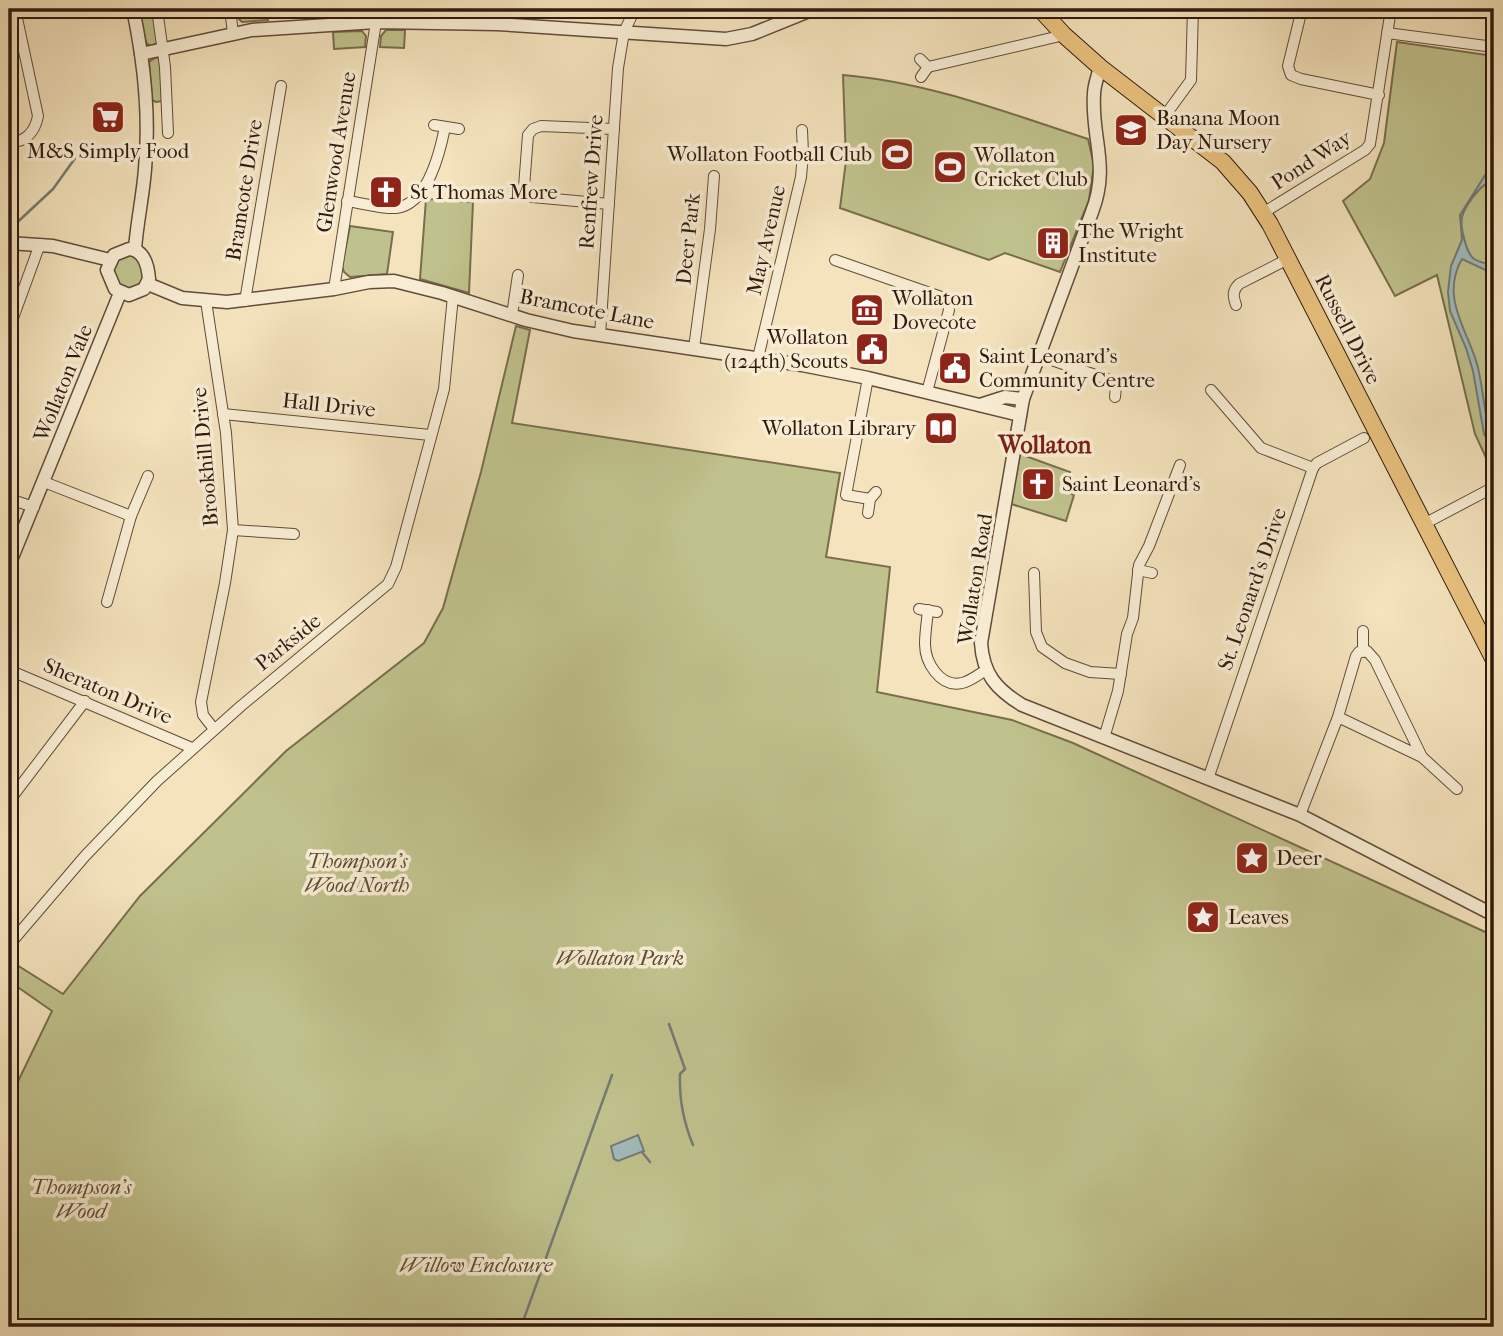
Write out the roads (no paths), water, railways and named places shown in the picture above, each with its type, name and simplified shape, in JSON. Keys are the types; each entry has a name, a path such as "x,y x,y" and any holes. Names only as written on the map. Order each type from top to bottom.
{"main road":[{"name":"Russell Drive","path":"1040,9 1100,67 1223,162 1263,213 1494,660"}],"street":[{"path":"9,142 17,142 29,136 38,116 15,9"},
{"path":"133,9 145,95 146,156 135,249"},
{"path":"157,9 163,49 168,133"},
{"path":"230,9 233,33"},
{"name":"Renfrew Drive","path":"600,335 618,68 624,32 635,9"},
{"path":"141,54 233,33 305,25 376,22 497,24 732,39 752,34 814,9"},
{"path":"1164,117 1191,80 1192,9"},
{"path":"1302,9 1288,66 1291,75 1379,94"},
{"name":"Pond Way","path":"1263,213 1370,144 1391,9"},
{"name":"Glenwood Avenue","path":"334,289 376,22"},
{"path":"1387,33 1494,47"},
{"path":"920,77 924,63 1064,35"},
{"name":"Wollaton Road","path":"1100,67 1094,90 1094,109 1101,183 1095,206 1037,355 1023,399 981,643 982,660 986,670 1002,691 1022,705 1300,815 1494,915"},
{"name":"Bramcote Drive","path":"245,301 281,86"},
{"path":"347,201 396,208 409,201 429,181 440,149 439,126 459,129"},
{"path":"609,204 532,197 524,187 528,135 533,129 541,126 614,129"},
{"name":"May Avenue","path":"758,358 801,177 802,130"},
{"name":"Deer Park","path":"694,348 710,229 714,176"},
{"path":"9,243 72,249 110,260"},
{"path":"9,329 40,244"},
{"path":"135,249 142,255 146,265 148,284 133,295 120,293 115,289 107,270 110,260 121,250 135,249"},
{"path":"1236,305 1234,289 1239,284 1288,259"},
{"path":"835,260 874,269 890,282 947,299 950,305 927,392"},
{"path":"512,315 518,275"},
{"name":"Bramcote Lane","path":"148,284 175,296 206,301 245,301 382,281 408,284 512,315 600,335 758,358 869,378 1020,415"},
{"name":"Wollaton Vale","path":"9,565 120,293"},
{"name":"Parkside","path":"9,945 85,856 192,748 388,584 396,567 447,373 453,296"},
{"name":"Brookhill Drive","path":"206,301 223,414 233,530 201,702 203,715 214,729"},
{"path":"1037,355 1111,380 1116,386 1115,397"},
{"path":"868,513 873,496 846,495 845,485 869,378"},
{"path":"1211,390 1228,418 1261,448 1313,468 1317,463 1364,438"},
{"name":"Bramcote Lane","path":"980,405 1005,397 1023,399"},
{"name":"Hall Drive","path":"223,414 430,435"},
{"path":"1104,738 1118,691 1127,634 1133,618 1138,570 1180,465"},
{"name":"St. Leonard's Drive","path":"1208,779 1313,468"},
{"path":"107,602 131,516 148,476"},
{"path":"44,482 131,516"},
{"path":"1424,524 1494,487"},
{"path":"9,499 34,507"},
{"path":"233,530 294,534"},
{"path":"1138,570 1152,573"},
{"path":"1034,573 1036,632 1042,647 1065,663 1090,672 1121,674"},
{"path":"928,610 926,655 941,678 947,682 962,683 986,670"},
{"path":"1363,631 1363,652"},
{"path":"1300,815 1338,717 1356,656 1363,652 1367,651 1375,660 1422,757"},
{"name":"Sheraton Drive","path":"9,670 192,748"},
{"path":"9,802 85,701"},
{"path":"1338,717 1422,757 1457,789"}],"water":[{"path":"1494,161 1494,228 1493,189 1489,182 1469,202 1462,221 1464,239 1471,256 1478,261 1494,265 1494,274 1462,259 1454,287 1454,300 1477,364 1487,419 1494,423 1492,452 1484,434 1473,371 1450,311 1448,292 1451,266 1462,240 1460,215"},
{"path":"638,1135 644,1151 618,1161 614,1159 611,1146"}],"waterway":[{"path":"9,230 53,189 81,150"},
{"path":"671,1030 669,1024 685,1069 680,1074 681,1102 693,1145"},
{"path":"521,1327 612,1075"},
{"path":"642,1152 650,1162"}],"place":[{"name":"M&S Simply Food","path":"108,117"},
{"name":"Banana Moon Day Nursery","path":"1131,130"},
{"name":"Wollaton Football Club","path":"897,154"},
{"name":"Wollaton Cricket Club","path":"950,167"},
{"name":"St Thomas More","path":"386,192"},
{"name":"The Wright Institute","path":"1053,243"},
{"name":"Wollaton Dovecote","path":"867,310"},
{"name":"Wollaton (124th) Scouts","path":"872,349"},
{"name":"Saint Leonard's Community Centre","path":"955,368"},
{"name":"Wollaton Library","path":"941,428"},
{"name":"Saint Leonard's","path":"1038,484"},
{"name":"Deer","path":"1252,858"},
{"name":"Leaves","path":"1203,917"}],"district":[{"name":"Wollaton","path":"1045,445"}],"park label":[{"name":"Thompson's Wood North","path":"357,873"},
{"name":"Wollaton Park","path":"620,958"},
{"name":"Thompson's Wood","path":"81,1199"},
{"name":"Willow Enclosure","path":"476,1265"}]}
